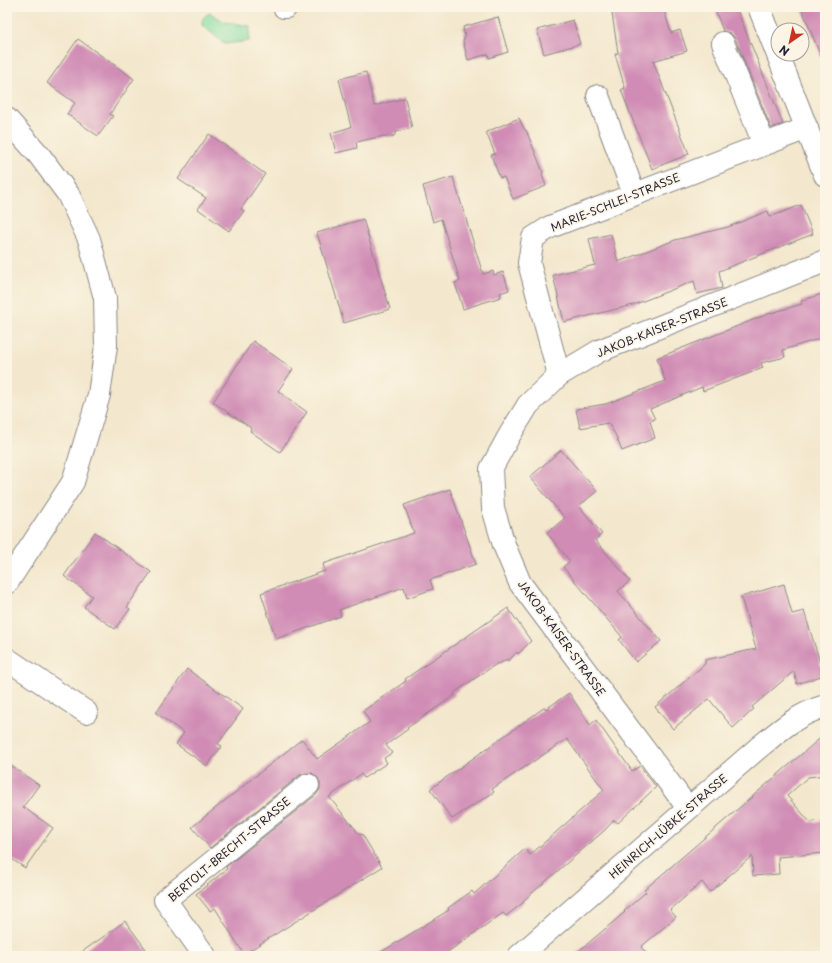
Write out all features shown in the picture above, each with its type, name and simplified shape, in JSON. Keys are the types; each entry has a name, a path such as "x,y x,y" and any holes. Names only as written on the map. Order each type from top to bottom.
{"street":[{"path":"759,7 825,174"},
{"path":"723,42 764,144"},
{"path":"598,96 634,194"},
{"path":"7,119 39,155 68,194 89,239 105,298 106,346 99,395 73,482 7,583"},
{"name":"MARIE-SCHLEI-STRASSE","path":"559,375 529,263 533,238 550,227 807,128"},
{"name":"JAKOB-KAISER-STRASSE","path":"688,808 520,583 504,545 493,508 491,469 528,406 559,375 599,351 825,261"},
{"path":"7,659 86,712"},
{"name":"HEINRICH-LÜBKE-STRASSE","path":"518,956 688,808 791,721 812,710 825,706"},
{"name":"BERTOLT-BRECHT-STRASSE","path":"206,956 165,900 308,785"}],"green space":[{"path":"210,13 225,22 250,26 249,41 225,44 202,25 202,21 206,15"}],"building":[{"path":"633,7 663,7 671,33 680,30 687,51 653,61 689,154 652,169 621,90 625,88 615,54 618,53 612,13"},
{"path":"714,7 736,7 783,124 771,128 735,38 730,33 723,31"},
{"path":"801,7 825,7 825,64 810,29 810,22 807,22"},
{"path":"498,17 508,52 489,58 488,54 468,60 463,41 465,37 463,27"},
{"path":"573,20 580,44 544,54 537,30"},
{"path":"78,39 134,79 110,114 113,116 98,136 67,114 75,103 47,83"},
{"path":"366,72 374,106 405,98 412,128 396,132 394,136 384,136 356,142 357,148 336,153 331,133 351,127 339,79"},
{"path":"519,118 524,129 526,130 543,172 542,175 546,186 513,199 504,177 500,178 491,155 495,154 486,132"},
{"path":"209,134 265,174 241,209 244,211 229,231 198,209 206,198 178,179"},
{"path":"453,177 483,274 493,271 494,275 503,272 509,290 500,293 501,297 463,309 455,283 460,281 441,219 433,222 423,186"},
{"path":"801,205 813,234 719,271 722,288 697,294 694,281 633,305 564,322 553,275 595,265 589,239 611,234 618,262 675,240 728,227 768,211 770,217"},
{"path":"363,219 390,309 344,323 317,233"},
{"path":"825,293 825,337 783,350 785,357 761,363 763,368 703,391 702,387 650,409 655,419 650,421 655,438 622,451 615,434 608,423 580,428 576,409 606,404 665,381 657,358 768,314 802,304 801,301"},
{"path":"253,341 293,369 278,391 307,412 280,452 250,431 251,428 213,402"},
{"path":"561,450 597,491 579,506 602,534 595,540 630,581 618,591 661,641 636,662 619,640 622,637 563,567 570,561 547,533 565,518 530,477"},
{"path":"450,489 476,564 430,580 433,589 407,598 404,587 339,610 341,616 276,639 261,593 325,571 323,564 414,533 404,505"},
{"path":"95,532 151,572 127,607 130,609 115,629 84,607 92,596 64,576"},
{"path":"784,584 792,614 804,611 824,675 797,684 794,671 752,707 754,709 733,728 709,699 673,729 655,707 705,664 705,660 756,649 741,597"},
{"path":"508,608 531,641 518,654 517,652 508,661 507,659 499,664 498,663 477,677 454,693 455,695 407,728 408,729 386,745 392,753 384,758 387,763 364,778 361,774 329,797 360,835 362,834 382,867 244,954 215,908 210,911 196,894 227,869 226,867 316,795 320,789 320,783 317,777 312,773 300,775 210,848 192,827 302,739 317,759 370,722 363,711 406,681 405,679"},
{"path":"187,669 243,709 218,744 222,746 207,766 176,744 184,733 156,713"},
{"path":"569,693 590,725 596,720 632,771 640,766 656,787 618,823 614,820 605,830 523,901 524,902 506,916 503,913 442,956 375,956 449,910 448,908 472,891 474,894 525,849 530,855 604,790 567,739 492,789 494,792 452,819 430,789 545,707 546,709"},
{"path":"825,734 825,775 808,777 787,796 810,822 825,821 825,853 778,857 779,874 753,876 752,856 710,892 702,882 670,910 676,917 641,947 649,956 573,956 625,912 624,911 646,892 644,890"},
{"path":"7,763 39,785 23,807 53,828 25,868 7,856"},
{"path":"125,921 151,956 76,956 110,932"}]}
